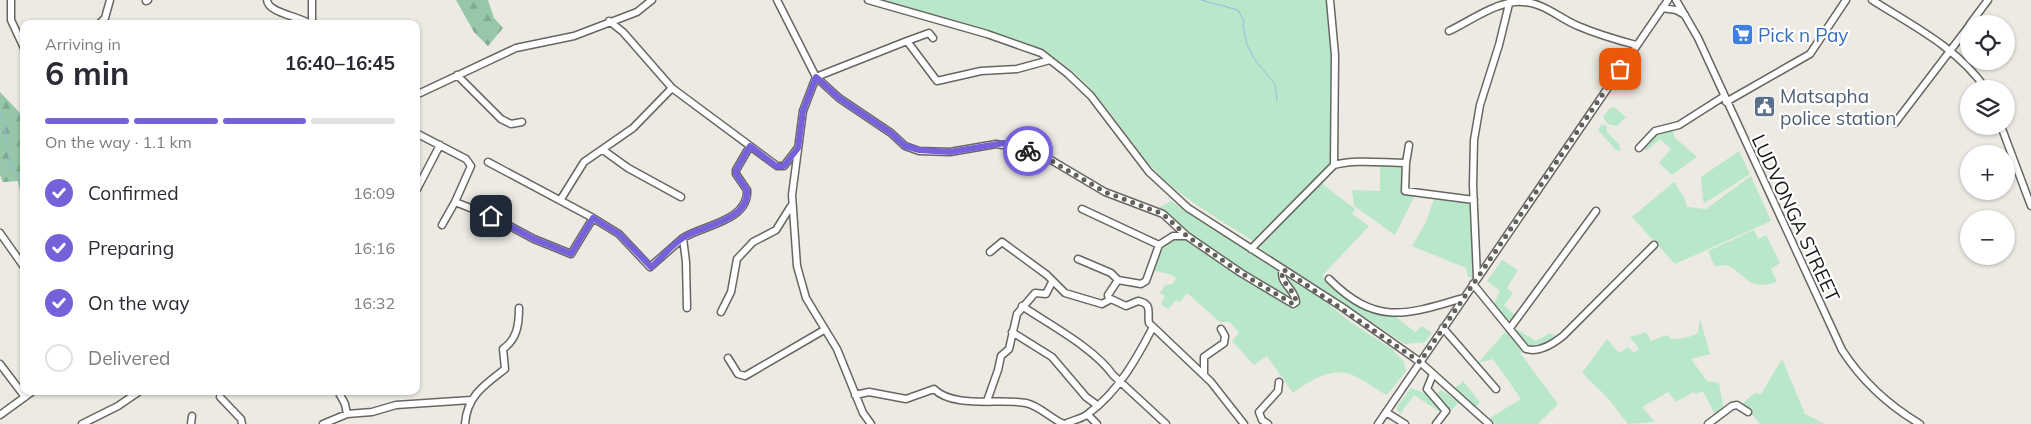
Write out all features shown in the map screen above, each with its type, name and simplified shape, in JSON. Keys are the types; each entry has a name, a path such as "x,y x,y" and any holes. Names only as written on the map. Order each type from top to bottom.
{"street":[{"path":"10,0 11,20 20,39"},
{"path":"102,20 110,0"},
{"path":"267,0 269,7 274,10 302,17 306,20"},
{"path":"311,20 312,0"},
{"path":"420,93 516,48 574,36 636,12 652,0"},
{"path":"777,0 816,77 839,98 891,133 905,146 919,150 950,152 996,144 1016,146 1050,160 1105,192 1163,214 1187,236 1235,269 1293,304 1296,302 1295,296 1282,279 1283,269"},
{"path":"868,0 987,34 1041,53 1091,96 1149,172 1188,208 1283,269 1420,362 1489,424"},
{"path":"1330,0 1335,55 1334,165"},
{"path":"1378,424 1668,0"},
{"name":"LUDVONGA STREET","path":"1676,0 1686,15 1842,350 1867,384 1884,400 1920,424"},
{"path":"1639,148 1655,132 1679,125 1724,100 1780,73 1810,54 1846,0"},
{"path":"1872,0 1951,50 1980,80"},
{"path":"1977,15 1988,0"},
{"path":"1449,31 1506,3 1522,2 1538,5 1560,14 1577,26 1636,45"},
{"path":"1477,277 1474,140 1480,105 1499,44 1506,3"},
{"path":"1662,8 1676,10 1686,15"},
{"path":"610,21 623,32 672,88 781,167 798,148"},
{"path":"868,423 836,349 806,298 800,280 792,205 803,111 816,77 929,33 933,38"},
{"path":"1894,123 1960,38"},
{"path":"907,41 937,81 981,71 1017,69 1050,60"},
{"path":"457,75 501,120 510,124 522,122"},
{"path":"561,200 584,162 633,128 672,88"},
{"path":"420,135 466,159 471,166 455,202 442,225"},
{"path":"2004,135 2031,206"},
{"path":"420,183 440,145"},
{"path":"1409,145 1405,191 1474,200"},
{"path":"488,162 561,200 619,234 650,267 683,238 739,211 745,202 747,190 736,174 736,170 750,146"},
{"path":"603,150 628,168 681,197"},
{"path":"1252,249 1334,165 1348,161 1360,164 1406,163"},
{"path":"455,202 491,216 534,239 571,254 593,218"},
{"path":"721,312 731,292 737,259 754,242 776,230 792,205"},
{"path":"1082,209 1160,245"},
{"path":"1510,328 1596,211"},
{"path":"486,228 491,216"},
{"path":"0,233 20,261"},
{"path":"1078,259 1111,273 1118,280 1142,284 1146,281 1160,245 1173,236 1187,236"},
{"path":"683,238 686,262 687,308"},
{"path":"990,252 1002,242 1047,275 1065,293 1102,304 1109,300 1126,306 1138,301 1145,303 1150,310 1149,323 1204,375 1243,424"},
{"path":"1473,284 1526,349 1529,350 1554,343 1616,285 1654,246"},
{"path":"1329,279 1366,306 1380,312 1398,314 1463,298"},
{"path":"1109,300 1108,295 1118,280"},
{"path":"987,401 1001,356 1009,349 1017,314 1035,293 1046,294 1052,282"},
{"path":"1022,306 1074,341 1107,367 1166,424"},
{"path":"465,424 470,400 478,390 505,369 502,349 514,338 518,329 519,308"},
{"path":"855,395 869,392 906,399 934,389 953,398 987,401 1009,400 1029,404 1064,424 1088,415 1120,381 1142,349 1153,327"},
{"path":"1442,328 1496,389"},
{"path":"1204,375 1204,357 1224,343 1225,336 1221,329"},
{"path":"728,358 738,374 745,376 824,330"},
{"path":"1012,332 1052,357 1086,397 1097,405"},
{"path":"0,364 20,390"},
{"path":"1433,374 1427,390 1446,411 1436,424"},
{"path":"1268,424 1262,420 1258,412 1278,391 1279,382"},
{"path":"0,415 28,395"},
{"path":"82,424 118,406 134,395"},
{"path":"340,395 345,404 347,414"},
{"path":"220,398 241,419 242,424"},
{"path":"323,424 347,414 372,412 396,405 470,400"},
{"path":"1708,424 1732,406 1737,406 1748,412"},
{"path":"1386,412 1405,424"},
{"path":"1088,415 1097,424"},
{"path":"191,424 192,416"}],"green space":[{"path":"456,0 488,0 494,18 503,28 488,46 474,32"},
{"path":"879,0 1326,0 1333,54 1332,161 1253,241 1186,197 1161,177 1085,83 1058,60 1037,48 1015,40"},
{"path":"0,92 20,114 20,191 18,181 3,182 0,175"},
{"path":"1614,107 1626,117 1617,126 1608,124 1603,117 1610,108"},
{"path":"1602,124 1607,126 1607,132 1619,144 1621,151 1616,150 1598,130"},
{"path":"1673,128 1674,137 1697,157 1672,175 1659,163 1671,149 1660,139 1646,151 1643,146 1656,132"},
{"path":"1739,151 1750,174 1705,203 1703,201 1701,177"},
{"path":"1403,165 1403,192 1415,195 1395,235 1354,206 1352,190 1380,191 1380,166"},
{"path":"1751,176 1771,221 1675,264 1632,217 1674,182 1684,197 1687,207 1706,209"},
{"path":"1320,182 1355,209 1352,214 1369,226 1322,276 1375,313 1396,317 1415,332 1422,326 1432,333 1425,342 1405,344 1261,249 1259,243"},
{"path":"1435,196 1473,202 1475,276 1473,279 1468,276 1466,268 1412,246 1426,222"},
{"path":"1171,201 1322,299 1349,321 1392,349 1404,362 1406,371 1387,395 1356,376 1339,372 1318,378 1293,393 1267,356 1254,365 1232,341 1239,333 1230,322 1220,322 1187,293 1180,302 1176,300 1168,309 1161,304 1165,296 1160,293 1165,285 1173,284 1176,278 1172,275 1152,270 1164,247 1173,239 1186,232 1158,208"},
{"path":"1754,230 1758,239 1766,235 1780,263 1771,269 1777,282 1765,285 1755,284 1730,267 1724,265 1715,267 1708,251"},
{"path":"1502,260 1518,270 1507,288 1513,293 1504,305 1516,316 1508,321 1494,303 1500,291 1487,281"},
{"path":"1700,319 1710,354 1691,359 1707,381 1719,383 1723,406 1716,416 1703,391 1696,394 1693,392 1676,402 1668,392 1642,407 1655,422 1628,424 1607,397 1582,373 1607,339 1619,353 1628,347 1634,353 1639,349 1630,337 1646,332 1651,341 1667,335 1671,339 1688,337 1698,333"},
{"path":"1508,329 1526,351 1520,353 1558,404 1538,424 1494,424 1488,419 1521,399 1493,359 1478,363"},
{"path":"1514,330 1518,330 1536,341 1550,333 1555,336 1546,343 1529,347 1522,343"},
{"path":"1782,359 1805,414 1825,424 1760,424 1743,403 1755,393 1761,394"},
{"path":"1463,381 1480,402 1475,408 1454,389"},
{"path":"1411,388 1431,396 1444,409 1443,414 1414,395 1400,414 1396,408"},
{"path":"1441,390 1459,402 1451,411 1435,395"}],"waterway":[{"path":"1201,0 1238,10 1244,21 1247,45 1255,60 1275,84 1277,101"},
{"path":"0,112 9,159 12,167 20,177"}],"way so far":[{"path":"1028,151 1050,160 1105,192 1163,214 1174,222 1187,236 1202,244 1241,273 1290,304 1293,304 1296,302 1295,296 1282,279 1283,269 1342,307 1420,362 1620,69"}],"place":[{"name":"Pick n Pay","path":"1742,35"},
{"name":"Matsapha police station","path":"1764,107"}],"route":[{"path":"491,216 534,239 571,254 593,218 619,234 648,267 651,267 668,249 687,235 739,211 748,195 747,190 736,174 736,170 750,146 776,166 784,166 798,148 803,111 816,77 839,98 891,133 905,146 919,150 950,152 1004,143 1028,151"}]}
